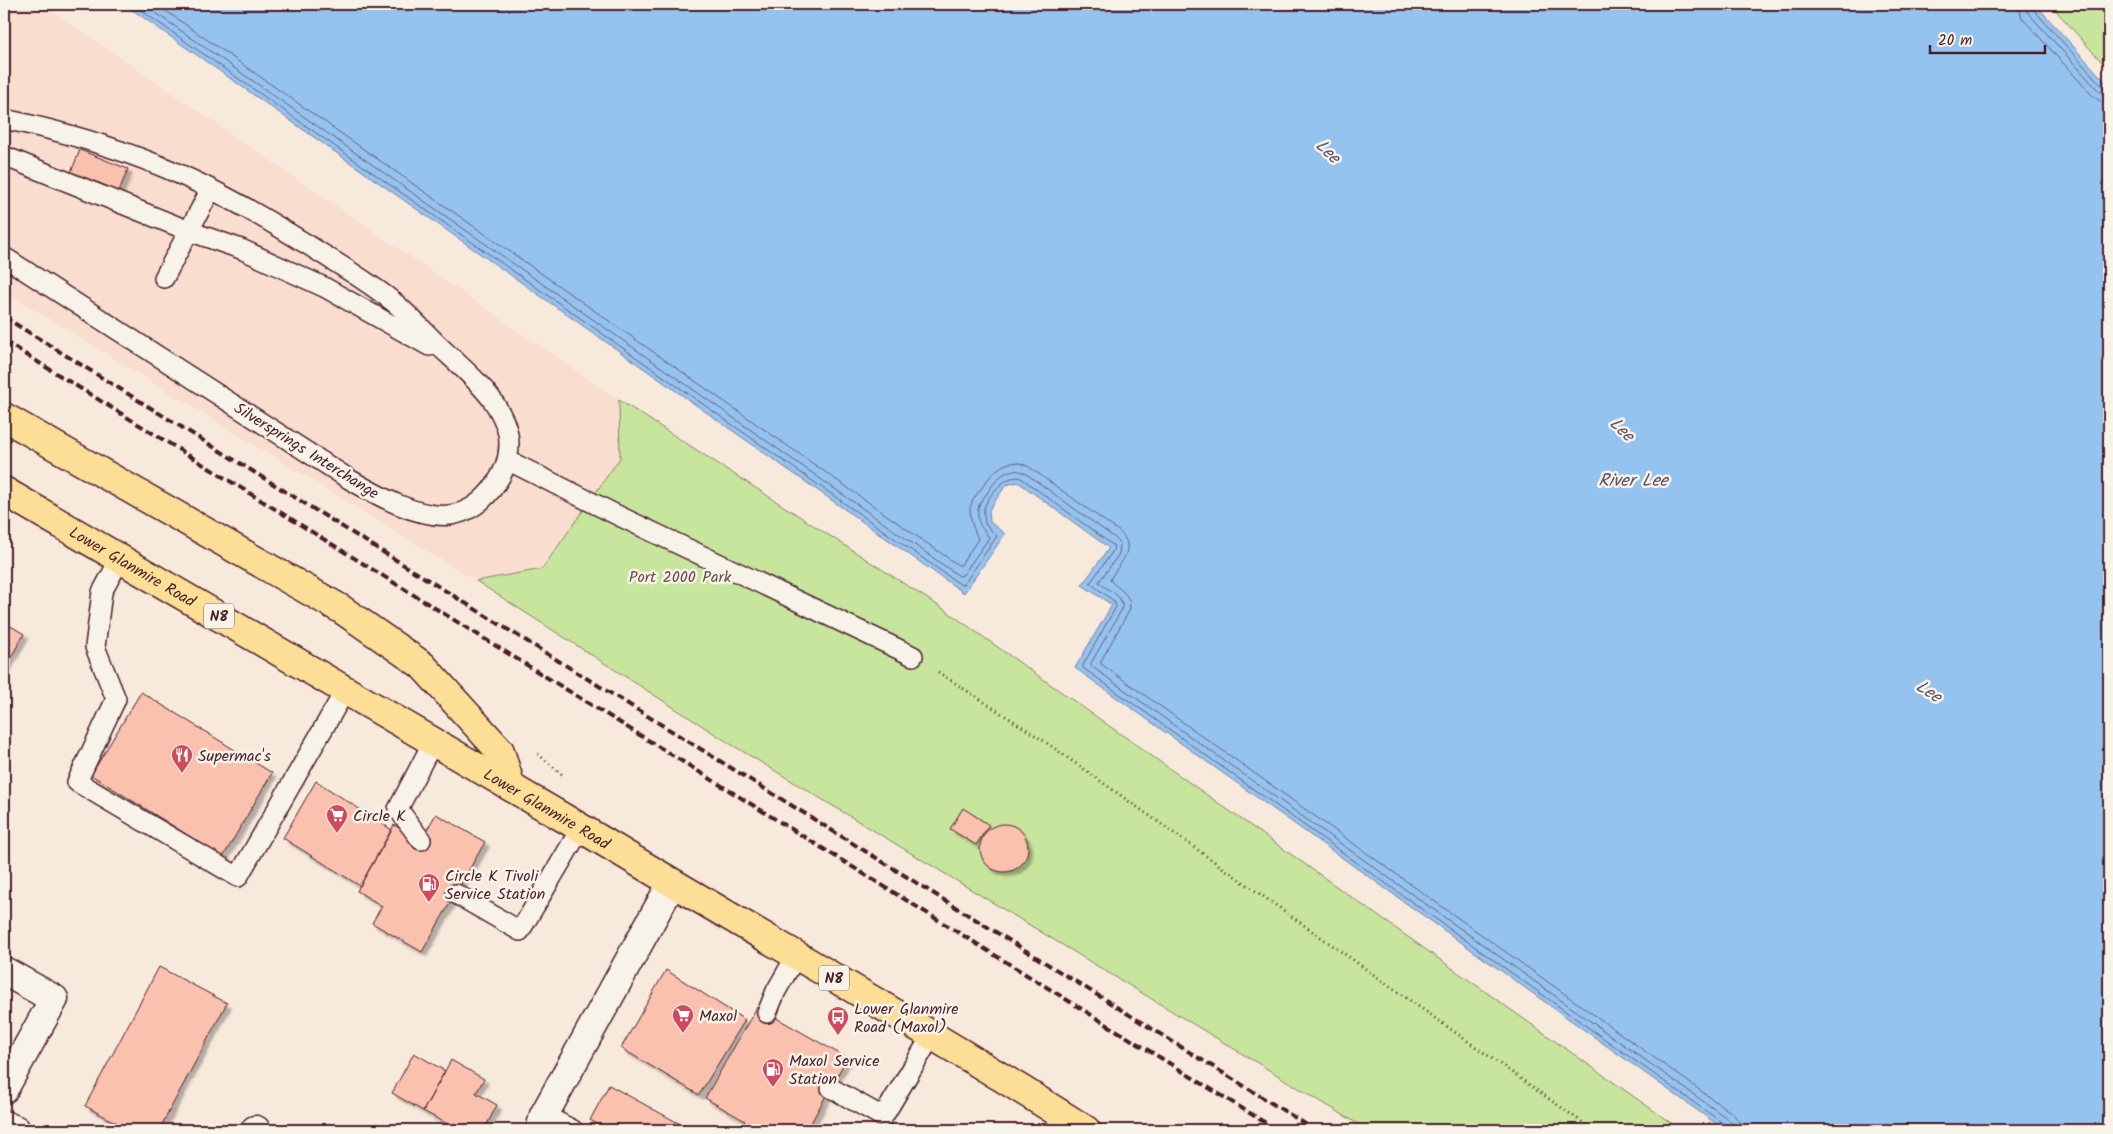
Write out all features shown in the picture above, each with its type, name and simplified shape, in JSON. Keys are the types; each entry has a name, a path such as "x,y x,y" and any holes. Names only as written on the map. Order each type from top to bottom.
{"highway":[{"path":"4,417 341,609 422,665 500,751 511,787"},
{"name":"Lower Glanmire Road","path":"4,491 582,828 672,883 932,1035 1086,1130"}],"street":[{"path":"542,1122 672,883"},
{"path":"4,971 54,999 4,1089"},
{"path":"4,1125 16,1130"}],"lane":[{"path":"4,118 85,140 163,167 249,209 347,269 396,304 456,362"},
{"path":"4,156 189,230 242,249 324,287 456,362"},
{"path":"164,278 210,189"},
{"name":"Silversprings Interchange","path":"4,257 349,479 396,503 430,514 450,515 470,508 486,495 500,478 507,460 509,442 504,420 494,402 456,362"},
{"path":"507,460 617,515 913,656"},
{"path":"120,559 102,592 95,648 116,699 77,782 238,877 346,689"},
{"path":"421,840 398,809 433,742"},
{"path":"456,894 520,931 582,828"},
{"path":"767,1013 776,991 796,956"},
{"path":"831,1088 883,1117 932,1035"},
{"path":"542,1122 573,1130"}],"path":[{"path":"913,656 1044,741 1593,1130"},
{"path":"533,750 568,780"}],"shaded area":[{"path":"4,4 42,4 619,400 620,458 542,569 476,581 4,291"}],"green space":[{"path":"2050,4 2109,4 2109,70"},
{"name":"Port 2000 Park","path":"619,400 948,612 1681,1130 1368,1130 729,743 476,581 542,569 620,458"}],"water":[{"name":"River Lee","path":"124,4 2035,4 2109,86 2109,1130 1725,1130 1075,668 1112,605 1082,585 1109,548 1018,482 1006,485 989,510 990,522 1005,534 964,593"}],"building":[{"path":"80,150 128,169 119,191 71,172"},
{"path":"4,622 24,634 4,670"},
{"name":"Supermac's","path":"141,692 272,773 223,857 91,775"},
{"name":"Circle K","path":"316,781 392,830 360,886 283,838"},
{"path":"963,808 989,825 976,845 950,829"},
{"path":"436,814 485,842 422,952 372,923 382,906 357,891 394,825 421,840"},
{"path":"1004,824 1013,826 1021,831 1026,839 1028,848 1026,857 1021,865 1013,870 1004,872 995,870 987,865 982,857 980,848 982,839 987,831 995,826"},
{"path":"159,967 227,1003 159,1130 130,1130 85,1106"},
{"name":"Maxol","path":"666,970 745,1020 699,1095 621,1048"},
{"path":"757,1007 847,1058 807,1130 739,1130 745,1121 705,1098"},
{"path":"414,1053 445,1071 423,1111 392,1093"},
{"path":"451,1060 484,1079 476,1093 497,1105 484,1130 459,1130 423,1111"},
{"path":"609,1085 691,1130 609,1130 590,1120"}],"railway":[{"path":"4,317 1315,1130"},
{"path":"4,341 1277,1130"}],"place":[{"name":"Supermac's","path":"182,774"},
{"name":"Circle K","path":"337,834"},
{"name":"Circle K Tivoli Service Station","path":"429,903"},
{"name":"Maxol","path":"683,1034"},
{"name":"Lower Glanmire Road (Maxol)","path":"838,1036"},
{"name":"Maxol Service Station","path":"773,1088"}],"water label":[{"name":"Lee","path":"1328,151"},
{"name":"Lee","path":"1622,429"},
{"name":"Lee","path":"1929,691"}]}
